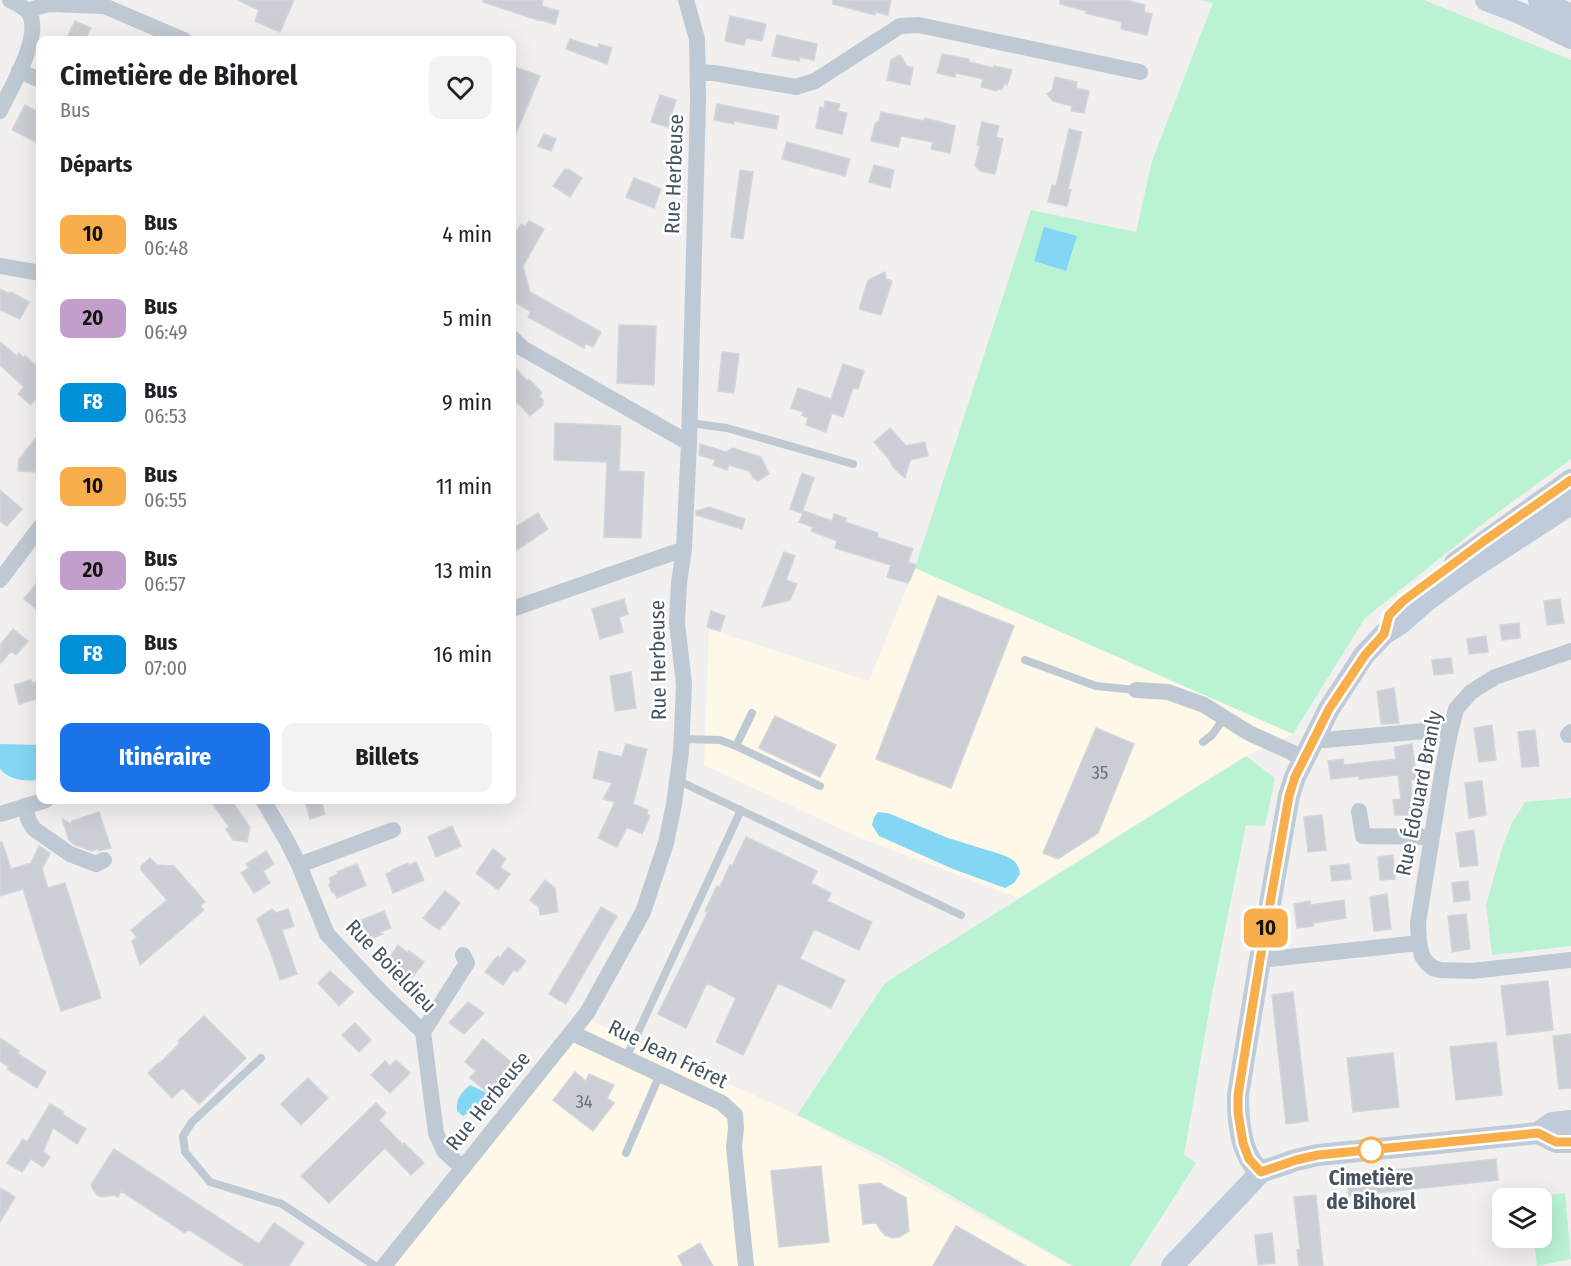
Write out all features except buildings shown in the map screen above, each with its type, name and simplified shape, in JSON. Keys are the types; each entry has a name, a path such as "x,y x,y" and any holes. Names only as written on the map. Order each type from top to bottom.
{"street":[{"path":"0,111 31,41 32,24 28,12 10,0"},
{"name":"Rue Herbeuse","path":"384,1266 587,1013 643,912 666,843 677,780 684,684 678,623 690,423 698,72 697,39 686,0"},
{"path":"1486,0 1520,13 1571,38"},
{"path":"1539,0 1571,15"},
{"path":"28,12 48,4 104,6 175,36"},
{"path":"698,72 796,87 814,81 900,26 919,24 1140,72"},
{"path":"19,71 36,78"},
{"path":"0,266 36,272"},
{"path":"516,342 522,348 689,443"},
{"path":"1384,634 1389,615 1403,601 1571,480"},
{"path":"1261,1172 1249,1159 1243,1143 1238,1113 1239,1087 1289,796 1295,777 1329,709 1365,655 1384,634 1463,574 1571,504"},
{"path":"0,580 36,533"},
{"path":"516,608 684,549"},
{"name":"Rue Édouard Branly","path":"1419,943 1420,901 1456,709 1471,692 1495,677 1571,655"},
{"path":"1136,690 1168,692 1204,705 1250,733 1303,760"},
{"path":"1325,740 1435,730 1450,733"},
{"path":"0,814 36,803"},
{"name":"Rue Boieldieu","path":"265,804 299,865 327,934 379,990 423,1032 436,1133 444,1151 463,1168"},
{"path":"24,806 34,829 70,854 96,864 104,860"},
{"path":"1359,811 1363,836 1432,837"},
{"path":"299,865 393,830"},
{"path":"1260,960 1419,943 1422,956 1427,963 1440,970 1472,970 1571,960"},
{"path":"423,1032 467,963 463,955"},
{"name":"Rue Jean Fréret","path":"572,1033 722,1103 735,1115 734,1147 746,1266"},
{"path":"1172,1266 1261,1172 1318,1155 1538,1133 1551,1123 1571,1121"},
{"path":"1538,1133 1556,1142 1571,1142"}],"lane":[{"path":"690,423 727,428 853,465"},
{"path":"1024,660 1096,686 1136,690"},
{"path":"736,746 752,712"},
{"path":"1203,742 1212,735 1224,718"},
{"path":"681,739 720,740 820,786"},
{"path":"677,780 961,915"},
{"path":"626,1058 741,810"},
{"path":"261,1058 192,1122 183,1136 185,1152 210,1182 282,1204 375,1266"},
{"path":"626,1152 660,1074"}],"shaded area":[{"path":"915,568 1293,734 1246,756 1018,898 858,837 704,765 709,629 869,681"},
{"path":"590,1020 797,1115 1071,1266 387,1266"}],"green space":[{"path":"1199,0 1424,0 1571,60 1571,459 1489,519 1365,618 1293,734 915,568 1031,210 1136,232 1152,161 1213,3"},
{"path":"1246,756 1275,778 1265,826 1246,825 1212,994 1184,1155 1196,1163 1130,1266 1073,1266 893,1162 797,1115 885,983"},
{"path":"1571,798 1571,946 1492,955 1486,905 1503,845 1512,823 1525,802"},
{"path":"1565,1193 1571,1259 1537,1266 1535,1248 1552,1248 1552,1195"}],"water":[{"path":"1044,227 1077,236 1066,271 1034,261"},
{"path":"0,744 36,745 36,780 18,779 0,769"},
{"path":"878,812 888,813 948,838 1010,858 1015,862 1020,874 1014,883 1005,888 953,869 879,836 872,825"},
{"path":"470,1085 497,1098 484,1115 477,1109 463,1116 457,1111 460,1096"}],"bus line":[{"name":"10","path":"1571,480 1403,601 1389,615 1384,634 1365,655 1329,709 1295,777 1289,796 1238,1095 1238,1113 1243,1143 1249,1159 1261,1172 1318,1155 1459,1140 1538,1133 1556,1142 1571,1142"}],"place":[{"name":"Cimetière de Bihorel","path":"1371,1150"}]}
